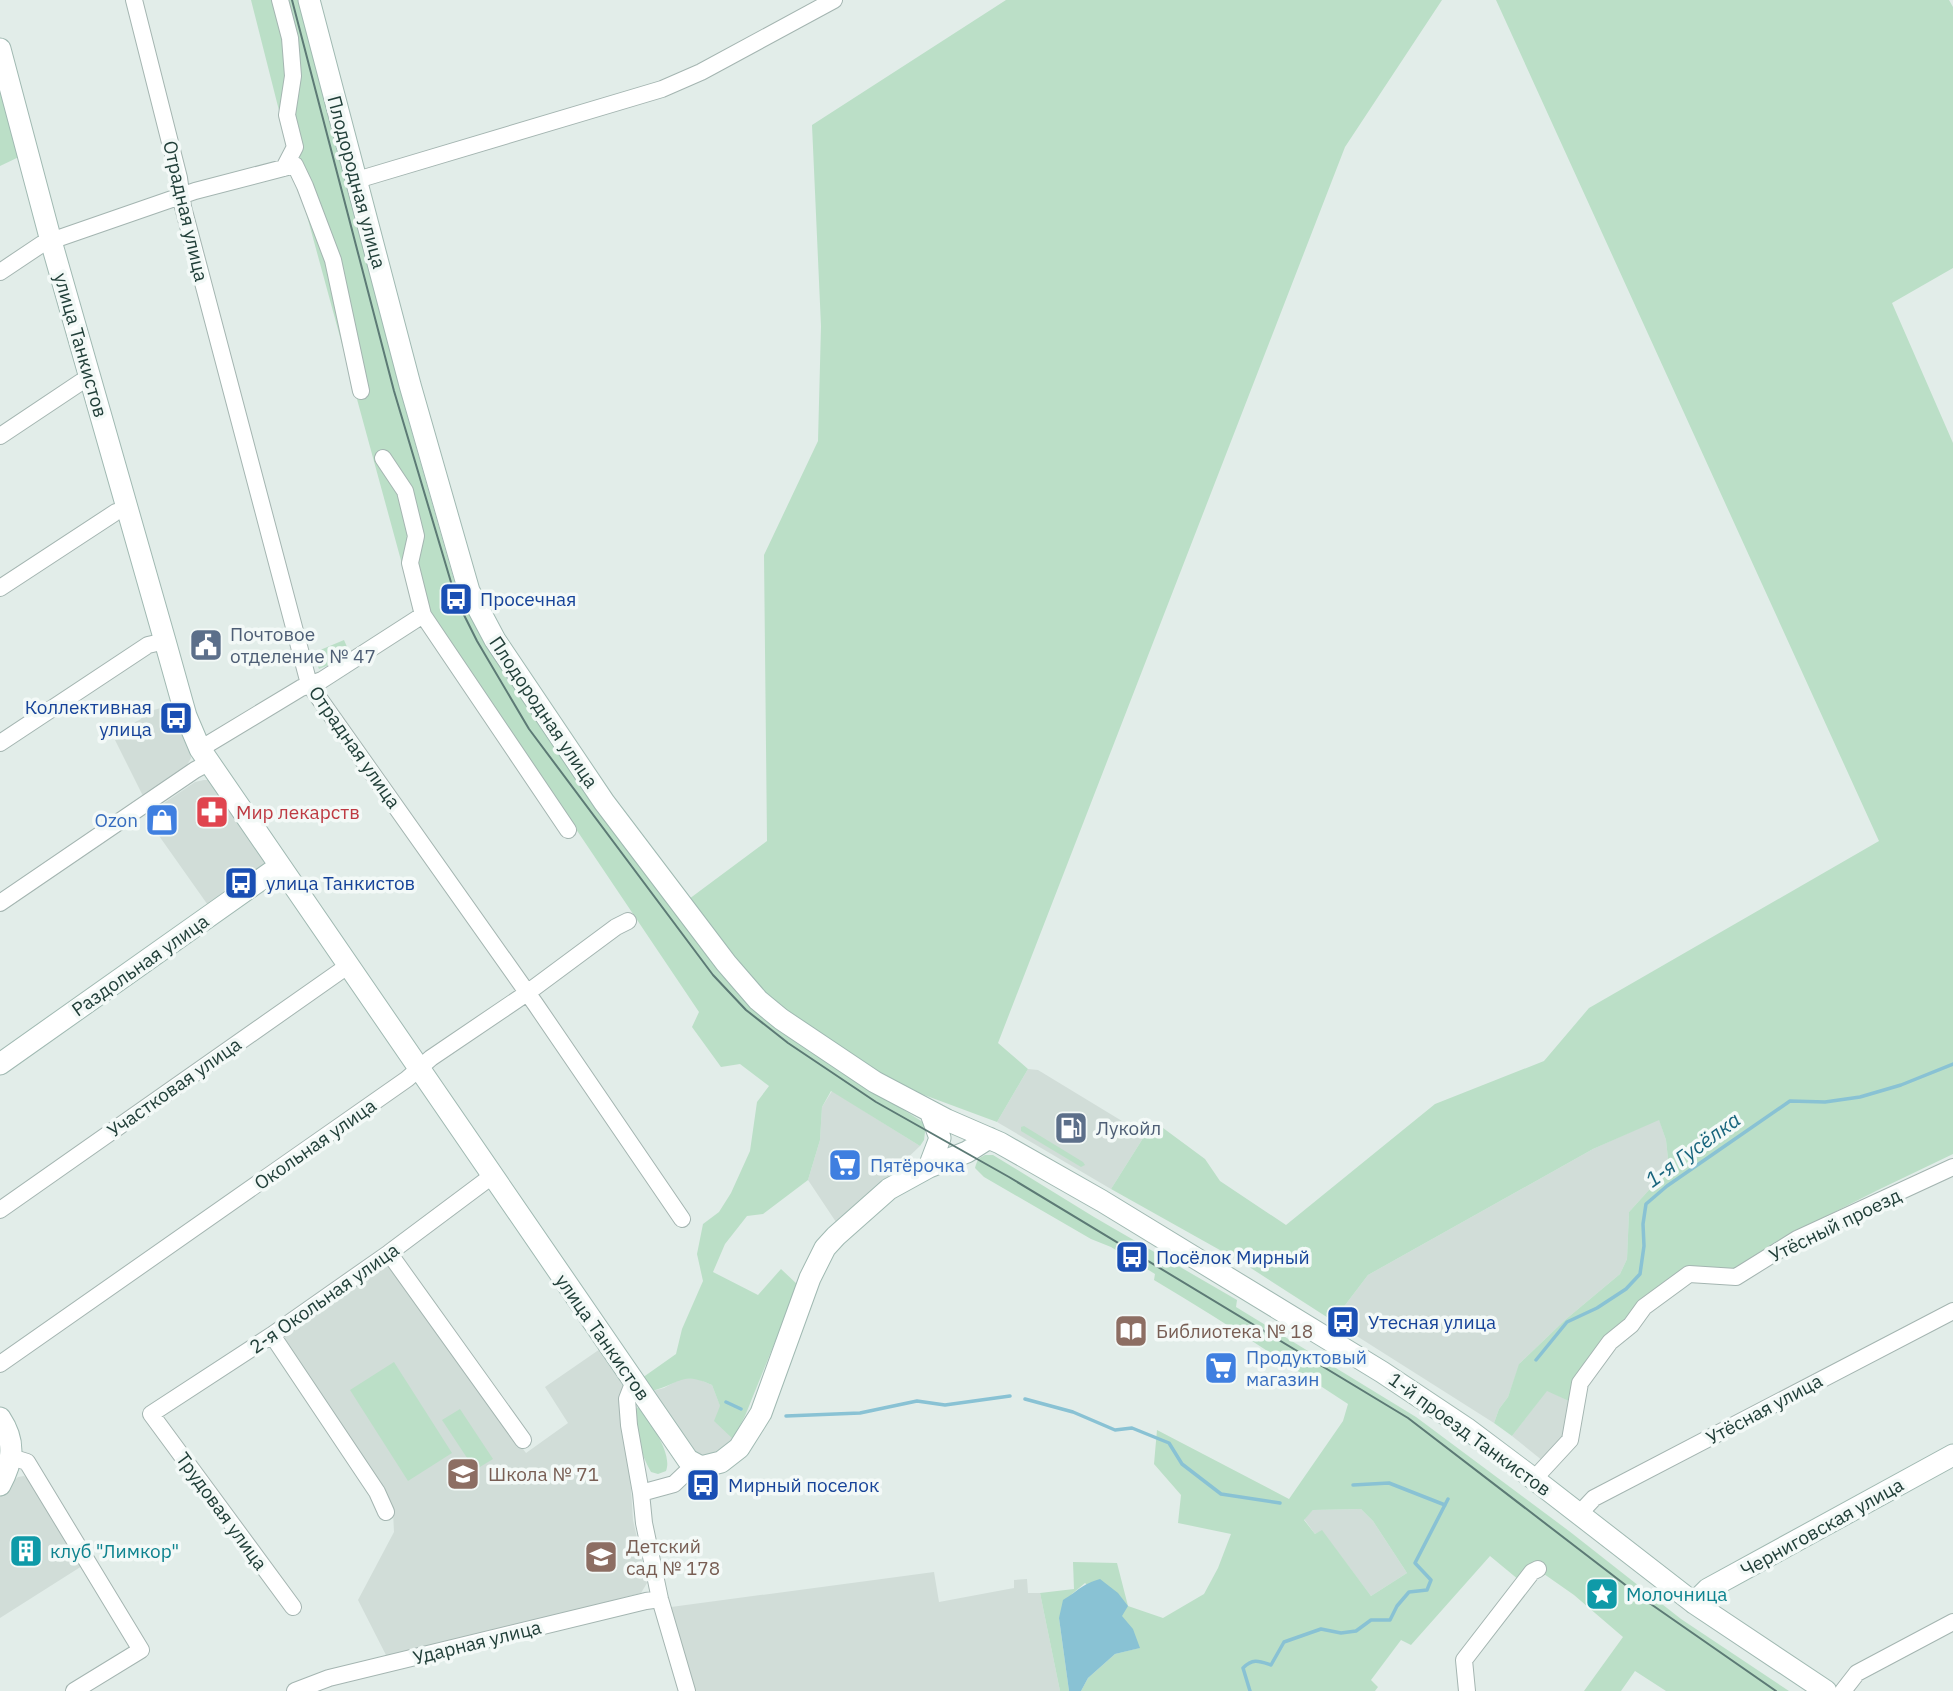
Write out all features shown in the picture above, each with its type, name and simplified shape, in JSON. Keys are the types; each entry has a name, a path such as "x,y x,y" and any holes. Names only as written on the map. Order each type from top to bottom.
{"main road":[{"name":"Плодородная улица","path":"309,0 410,385 469,591 495,640 640,851 726,963 758,1000 781,1019 875,1082 989,1138"},
{"name":"улица Танкистов","path":"0,49 51,241 186,716 204,756 688,1460 695,1464"},
{"name":"Раздольная улица","path":"0,1064 280,866"},
{"path":"929,1167 940,1138 930,1111"},
{"path":"695,1464 701,1467 721,1462 739,1448 761,1413 810,1278 825,1248 854,1217 889,1189 929,1167 967,1153 989,1138"},
{"name":"1-й проезд Танкистов","path":"989,1138 1102,1201 1329,1338 1450,1418 1534,1479 1693,1603 1826,1691"},
{"path":"0,1418 11,1443 8,1470 0,1485"},
{"name":"Черниговская улица","path":"1693,1603 1708,1589 1953,1455"}],"street":[{"name":"Отрадная улица","path":"134,0 180,178 183,207 309,684 527,993 682,1219"},
{"path":"280,0 290,38 293,76 287,115 295,147 289,166"},
{"path":"357,180 662,89 701,72 834,0"},
{"path":"0,272 42,244 182,195 289,166"},
{"path":"289,166 305,186 333,260 361,391"},
{"path":"0,436 81,382 91,381"},
{"path":"383,458 405,491 416,536 410,563 423,615 568,830"},
{"path":"0,588 116,512 128,509"},
{"path":"0,904 195,770 204,756 309,684 322,680 423,615"},
{"path":"0,743 148,645 165,641"},
{"name":"Окольная улица","path":"0,1364 407,1079 431,1058 628,920"},
{"name":"Участковая улица","path":"0,1210 349,965"},
{"name":"Утёсный проезд","path":"1534,1479 1570,1440 1580,1382 1610,1342 1631,1325 1644,1307 1689,1274 1736,1276 1797,1239 1953,1167"},
{"name":"2-я Окольная улица","path":"151,1414 272,1335 492,1176"},
{"path":"389,1253 523,1440"},
{"name":"Утёсная улица","path":"1580,1514 1594,1498 1953,1311"},
{"path":"272,1335 377,1492 386,1513"},
{"path":"634,1381 627,1399 644,1523 660,1599 687,1691"},
{"name":"Трудовая улица","path":"151,1414 293,1607"},
{"path":"11,1457 27,1462 141,1650 74,1691"},
{"path":"642,1493 674,1484 695,1464"},
{"path":"1467,1691 1464,1660 1532,1573 1538,1569"},
{"name":"Ударная улица","path":"295,1691 331,1685 660,1599"},
{"path":"1843,1691 1857,1673 1953,1622"}],"shaded area":[{"path":"175,704 191,758 186,767 144,798 115,740 131,732 128,726 141,719 143,713"},
{"path":"210,780 264,858 265,864 210,908 145,816 195,782"},
{"name":"Лукойл","path":"1028,1069 1038,1070 1145,1135 1111,1189 997,1122"},
{"path":"832,1091 920,1146 836,1222 808,1180 820,1140 822,1107"},
{"path":"1659,1119 1666,1140 1668,1159 1658,1180 1629,1212 1627,1259 1620,1274 1565,1320 1520,1363 1508,1397 1499,1409 1494,1423 1333,1321 1368,1275 1593,1149"},
{"name":"Школа № 71","path":"387,1263 526,1453 568,1423 545,1387 603,1347 624,1380 633,1520 647,1583 641,1593 388,1659 358,1600 394,1532 393,1512 285,1347 284,1335"},
{"path":"682,1378 698,1379 712,1385 733,1439 719,1452 702,1458 691,1452 652,1391"},
{"path":"1547,1390 1571,1402 1569,1438 1543,1461 1512,1436"},
{"name":"клуб \"Лимкор\"","path":"24,1476 82,1566 0,1618 0,1493 18,1477"},
{"path":"1361,1509 1373,1521 1407,1573 1371,1596 1322,1531 1315,1534 1304,1519 1313,1510"},
{"path":"934,1572 939,1602 1014,1588 1014,1580 1027,1579 1028,1593 1040,1593 1060,1691 695,1691 671,1607"}],"green space":[{"path":"251,0 301,0 403,401 455,584 481,637 539,723 720,969 869,1088 926,1124 924,1140 920,1146 831,1091 822,1107 820,1140 808,1180 763,1214 747,1216 725,1244 713,1272 758,1295 781,1269 798,1285 745,1416 733,1439 714,1421 720,1406 712,1385 687,1379 652,1391 642,1378 676,1354 682,1329 703,1281 697,1254 703,1224 719,1212 731,1193 750,1151 757,1102 769,1086 740,1064 721,1067 692,1027 699,1012 430,612 414,608 289,150"},
{"path":"1006,0 1442,0 1345,147 998,1043 1028,1069 997,1122 908,1089 795,1019 764,994 689,899 767,841 764,555 818,441 821,326 812,125"},
{"path":"1496,0 1949,0 1953,7 1953,268 1892,303 1953,443 1953,1154 1791,1234 1735,1271 1685,1268 1646,1295 1607,1339 1571,1402 1547,1391 1512,1436 1494,1423 1499,1409 1508,1397 1519,1364 1565,1320 1620,1274 1627,1259 1629,1212 1658,1180 1668,1159 1666,1140 1659,1120 1593,1149 1368,1275 1333,1321 1243,1263 1111,1189 1145,1135 1159,1125 1205,1159 1220,1181 1286,1225 1435,1104 1544,1061 1589,1008 1879,841"},
{"path":"0,71 21,156 0,166"},
{"path":"344,640 351,656 319,669 313,653"},
{"path":"1024,1126 1085,1165 1081,1167 1021,1131"},
{"path":"985,1155 993,1155 1237,1300 1236,1307 1416,1417 1681,1619 1789,1691 1666,1691 1635,1671 1621,1691 1584,1691 1623,1637 1574,1595 1544,1574 1519,1580 1490,1556 1411,1645 1401,1640 1371,1680 1378,1687 1375,1691 1081,1691 1088,1678 1115,1654 1139,1648 1123,1619 1085,1583 1072,1594 1059,1618 1069,1691 1060,1691 1040,1593 1074,1589 1073,1562 1117,1563 1128,1606 1163,1618 1204,1594 1231,1534 1178,1523 1181,1495 1154,1464 1157,1430 1289,1499 1343,1421 1348,1404 1154,1280 1155,1274 984,1177 975,1168 978,1160","holes":["1361,1509 1373,1521 1407,1573 1371,1596 1322,1530 1315,1534 1304,1520 1313,1510"]},
{"path":"394,1362 452,1453 408,1481 350,1390"},
{"path":"638,1407 664,1447 666,1471 658,1474 651,1472 641,1450 634,1412"},
{"path":"460,1409 493,1459 475,1470 442,1420"}],"water":[{"path":"1100,1579 1118,1593 1128,1606 1122,1616 1133,1629 1140,1648 1115,1654 1088,1678 1081,1691 1069,1691 1059,1618 1063,1600 1084,1585"}],"waterway":[{"name":"1-я Гусёлка","path":"1536,1360 1567,1322 1597,1308 1626,1289 1640,1274 1646,1204 1667,1186 1790,1101 1825,1102 1860,1097 1901,1085 1953,1064"},
{"path":"786,1416 860,1413 917,1401 945,1405 1010,1396"},
{"path":"1025,1399 1073,1412 1115,1430 1132,1428 1169,1443 1182,1464 1221,1494 1280,1503"},
{"path":"726,1402 741,1409"},
{"path":"1353,1485 1389,1483 1445,1505"},
{"name":"1-я Гусёлка","path":"1250,1691 1243,1668 1256,1661 1271,1665 1284,1642 1321,1629 1341,1633 1356,1631 1371,1620 1390,1620 1409,1592 1427,1590 1431,1580 1415,1563 1448,1499"}],"tram line":[{"path":"292,0 394,391 456,599 477,641 529,729 713,975 746,1010 788,1043 876,1102 1009,1177 1408,1418 1645,1600 1776,1691"}],"place":[{"name":"Просечная","path":"456,599"},
{"name":"Почтовое отделение № 47","path":"206,645"},
{"name":"Коллективная улица","path":"176,718"},
{"name":"Мир лекарств","path":"212,812"},
{"name":"Ozon","path":"162,820"},
{"name":"улица Танкистов","path":"241,883"},
{"name":"Лукойл","path":"1071,1128"},
{"name":"Пятёрочка","path":"845,1165"},
{"name":"Посёлок Мирный","path":"1132,1257"},
{"name":"Утесная улица","path":"1343,1322"},
{"name":"Библиотека № 18","path":"1131,1331"},
{"name":"Продуктовый магазин","path":"1221,1368"},
{"name":"Школа № 71","path":"463,1474"},
{"name":"Мирный поселок","path":"703,1485"},
{"name":"клуб \"Лимкор\"","path":"26,1551"},
{"name":"Детский сад № 178","path":"601,1557"},
{"name":"Молочница","path":"1602,1594"}]}
